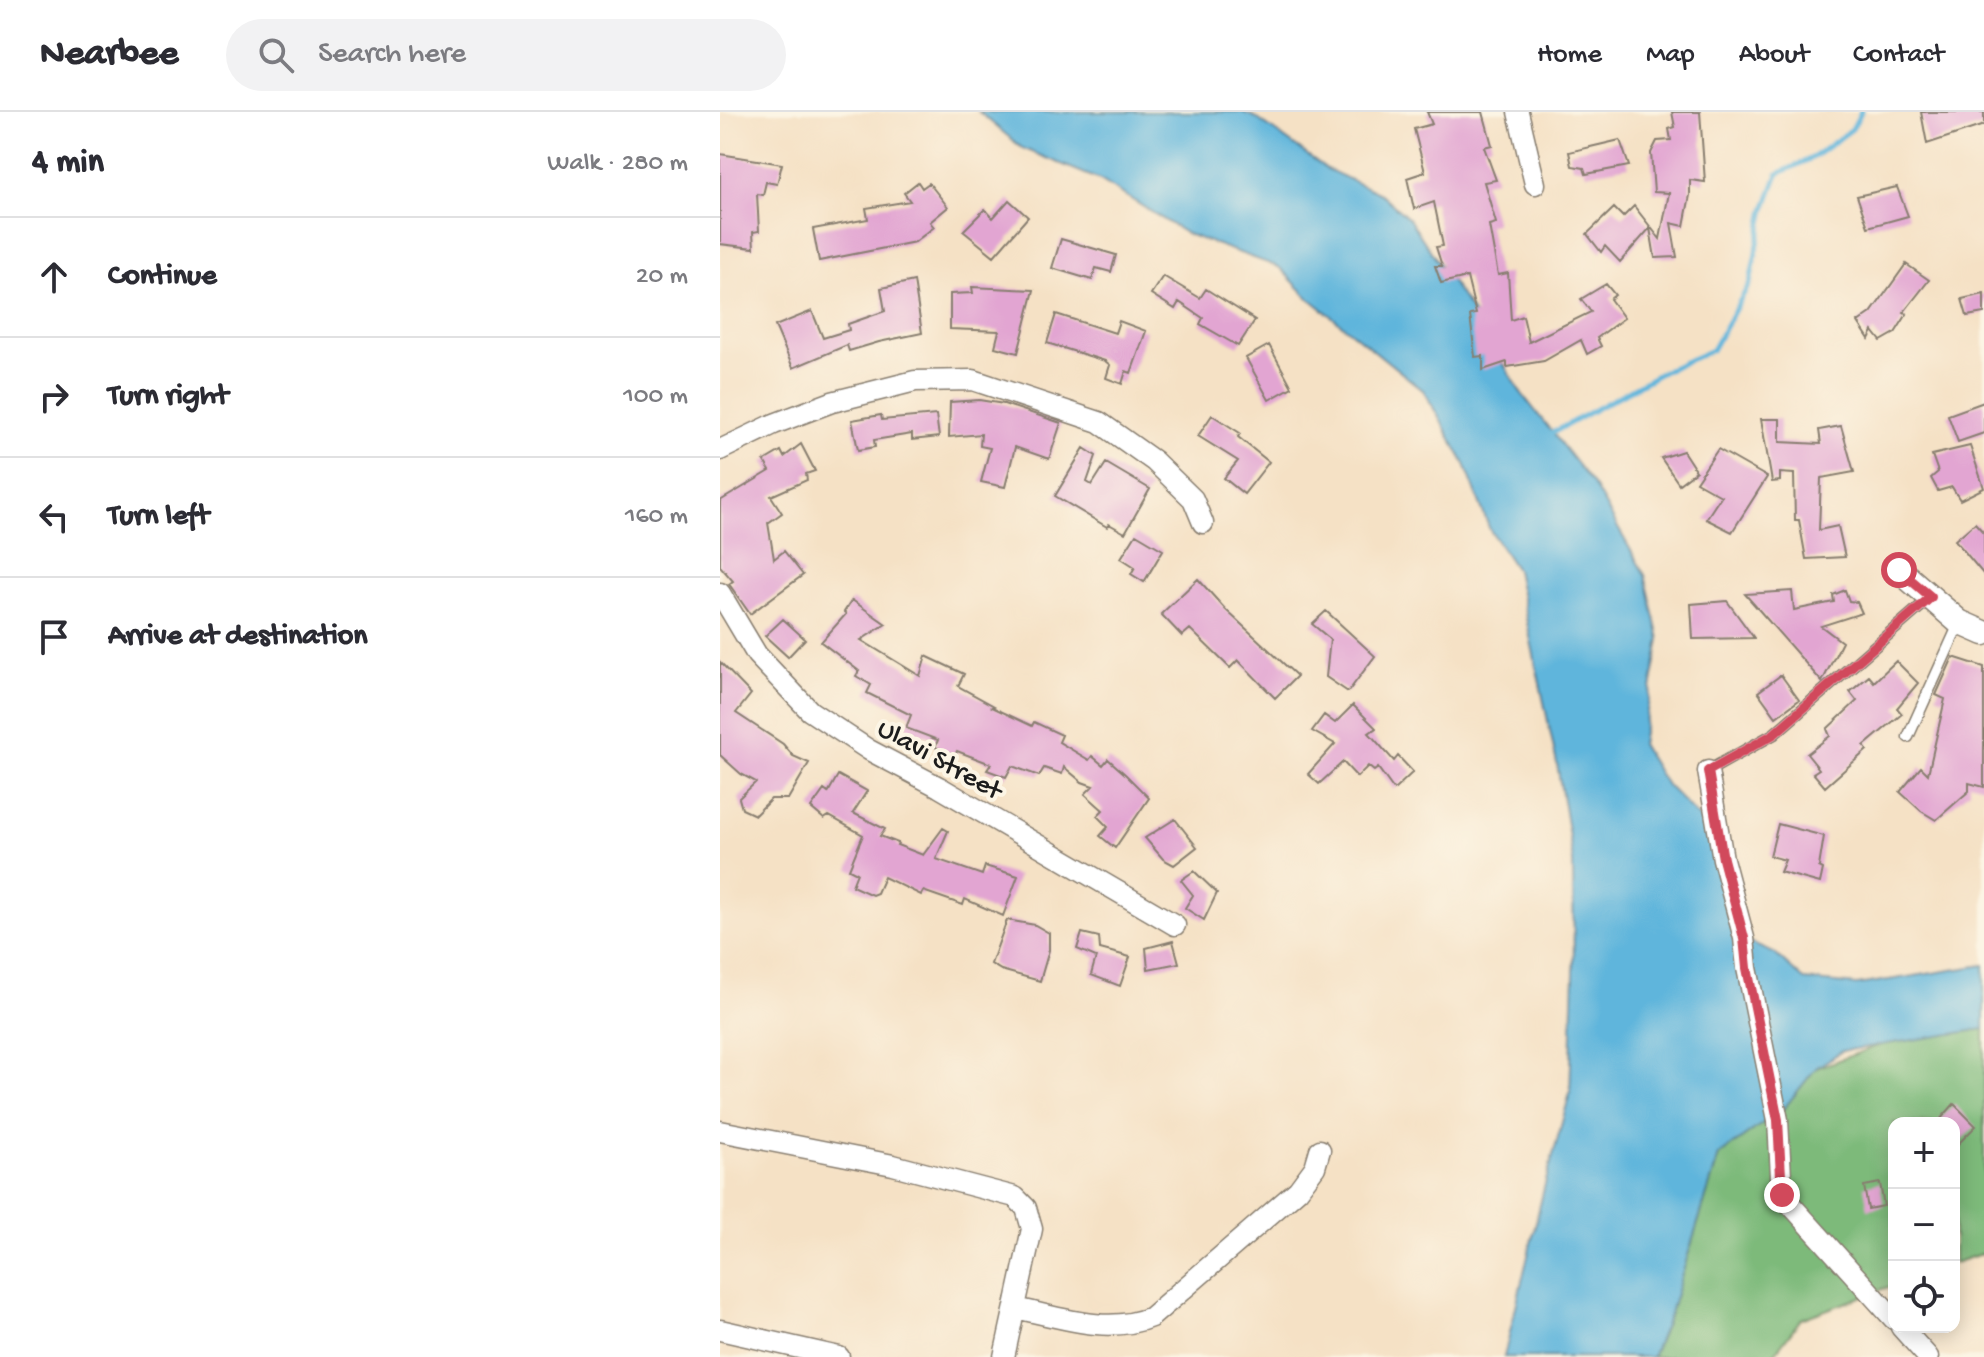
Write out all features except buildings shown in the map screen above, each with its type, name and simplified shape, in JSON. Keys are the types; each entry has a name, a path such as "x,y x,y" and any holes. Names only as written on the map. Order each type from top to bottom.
{"street":[{"path":"1518,112 1535,184"},
{"path":"720,450 774,424 832,402 915,381 973,380 1099,422 1164,471 1193,499 1203,523"},
{"path":"1899,570 1959,622 1984,633"},
{"name":"Ulavi Street","path":"720,593 757,655 810,711 869,750 939,787 1175,925"},
{"path":"1708,771 1723,859 1744,938 1747,968 1778,1120 1782,1195 1888,1312"},
{"path":"720,1131 893,1165 1015,1197 1026,1208 1032,1229 1004,1357"},
{"path":"1015,1308 1103,1325 1126,1325 1151,1317 1298,1190 1315,1167 1320,1150"},
{"path":"720,1330 839,1357"},
{"path":"1906,1333 1928,1357"}],"lane":[{"path":"1708,771 1774,734 1931,597"},
{"path":"1908,737 1959,622"}],"green space":[{"path":"1984,1029 1984,1253 1960,1261 1960,1117 1888,1117 1888,1287 1801,1319 1772,1357 1652,1357 1670,1313 1719,1155 1785,1107 1816,1068 1886,1043"}],"water":[{"path":"979,112 1242,112 1255,117 1327,169 1381,194 1409,219 1478,321 1519,390 1594,486 1645,575 1660,639 1641,744 1664,782 1705,824 1745,941 1774,953 1804,980 1857,985 1984,965 1984,1029 1842,1051 1816,1068 1785,1107 1719,1155 1670,1313 1652,1357 1504,1357 1570,1093 1574,973 1573,861 1557,764 1516,570 1490,530 1465,464 1424,391 1309,298 1279,267 1187,234 1100,180 1022,148"}],"waterway":[{"path":"1547,436 1664,371 1712,350 1750,283 1765,209 1778,174 1814,157 1852,129 1861,112"}],"route":[{"path":"1782,1195 1778,1120 1747,968 1744,938 1723,859 1708,771 1774,734 1931,597 1899,570"}]}
